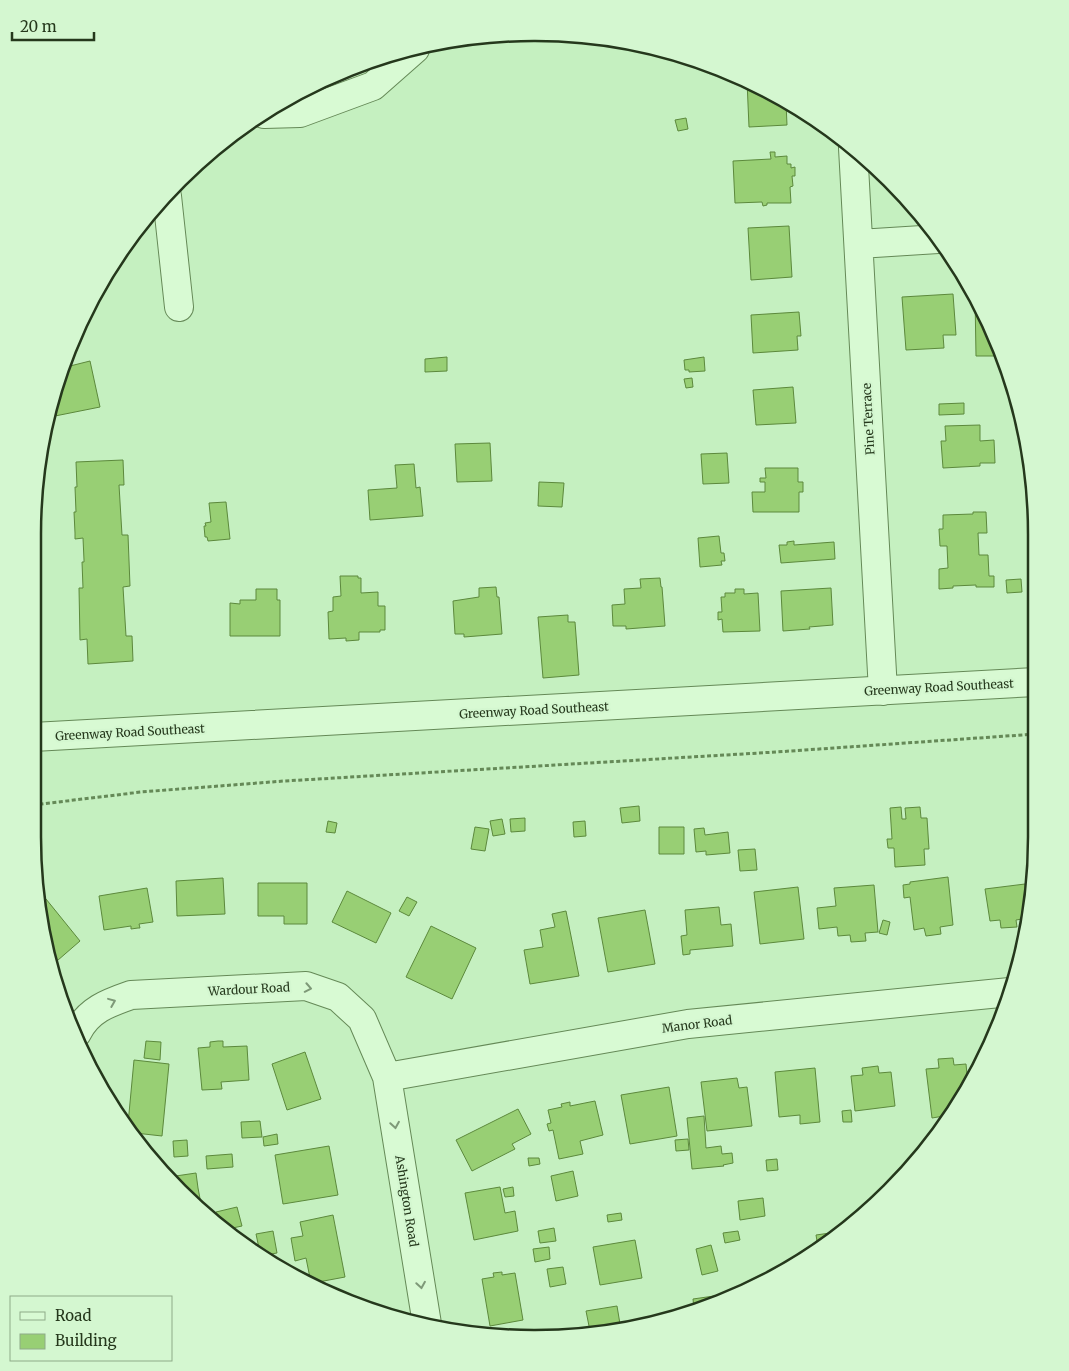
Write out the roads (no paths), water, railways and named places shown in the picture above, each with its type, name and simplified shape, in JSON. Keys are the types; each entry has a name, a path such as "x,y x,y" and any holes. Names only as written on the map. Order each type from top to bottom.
{"street":[{"path":"277,114 300,113 373,86 404,59"},
{"name":"Pine Terrace","path":"854,159 883,691"},
{"path":"165,208 179,307"},
{"path":"859,244 930,240"},
{"name":"Greenway Road Southeast","path":"41,737 1028,682"},
{"name":"Wardour Road","path":"80,1027 82,1022 106,1004 131,995 306,986 338,997 362,1019 387,1077"},
{"name":"Manor Road","path":"387,1077 688,1024 1003,993"},
{"name":"Ashington Road","path":"387,1077 426,1317"}]}
